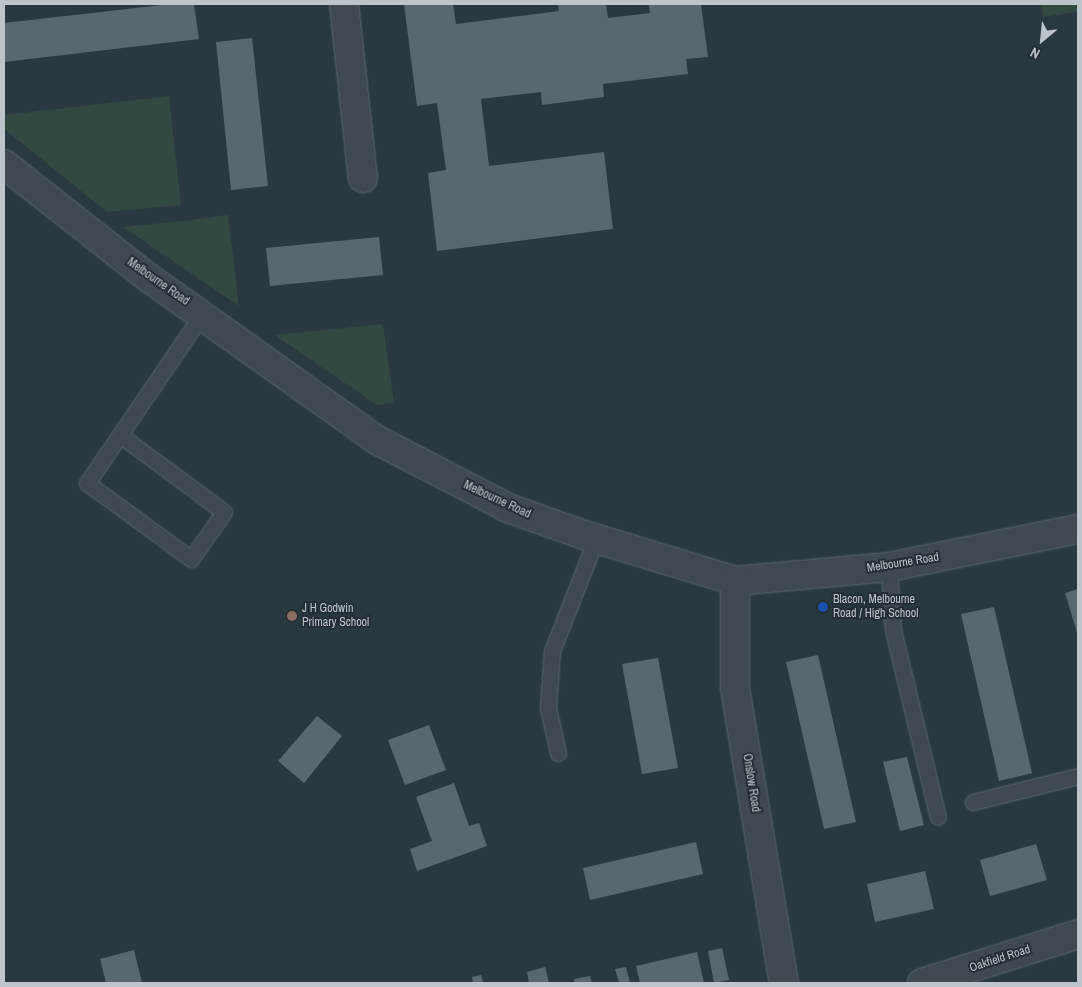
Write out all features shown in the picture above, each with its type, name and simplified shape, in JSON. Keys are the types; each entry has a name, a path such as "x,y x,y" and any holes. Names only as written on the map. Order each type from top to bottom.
{"street":[{"path":"344,4 363,178"},
{"name":"Melbourne Road","path":"4,164 149,278 203,313 377,440 508,508 596,539 735,580 889,567 1078,529"},
{"name":"Onslow Road","path":"735,580 736,688 784,983"},
{"name":"Oakfield Road","path":"922,983 1078,934"}],"lane":[{"path":"120,435 224,512 191,559 88,483 120,435 203,313"},
{"path":"558,753 548,708 552,652 596,539"},
{"path":"889,567 893,630 938,817"},
{"path":"972,802 1078,776"}],"green space":[{"path":"1041,4 1078,4 1078,12 1043,17"},
{"path":"169,96 181,205 107,212 4,129 4,115"},
{"path":"228,215 239,306 123,227 192,220"},
{"path":"383,324 394,403 377,405 274,335"}],"building":[{"path":"171,4 194,4 199,39 4,62 4,23"},
{"path":"404,4 453,4 456,24 559,11 558,4 606,4 608,18 650,13 649,4 701,4 708,57 686,59 688,74 603,84 604,97 542,105 541,92 481,99 489,166 604,152 613,229 437,251 428,173 446,170 437,103 417,106"},
{"path":"252,38 268,186 231,190 216,42"},
{"path":"379,237 383,275 270,286 266,248"},
{"path":"1078,589 1078,636 1065,593"},
{"path":"994,607 1032,773 999,781 961,614"},
{"path":"818,655 856,822 824,829 786,662"},
{"path":"658,658 678,768 642,774 622,664"},
{"path":"317,716 342,736 304,783 278,761"},
{"path":"429,725 446,770 405,785 388,740"},
{"path":"907,757 924,825 900,831 883,762"},
{"path":"454,783 469,826 479,823 487,846 417,871 410,849 432,841 416,797"},
{"path":"696,842 703,874 590,900 583,868"},
{"path":"1036,844 1047,880 990,896 980,860"},
{"path":"925,871 934,909 875,922 867,884"},
{"path":"722,948 729,980 714,983 708,951"},
{"path":"134,950 142,983 106,983 100,959"},
{"path":"697,952 704,983 640,983 636,966"},
{"path":"545,967 549,983 529,983 527,972"},
{"path":"626,967 630,983 619,983 615,969"},
{"path":"481,975 483,983 473,983 472,977"},
{"path":"590,976 592,983 575,983 574,979"}],"place":[{"name":"Blacon, Melbourne Road / High School","path":"823,607"},
{"name":"J H Godwin Primary School","path":"292,616"}]}
